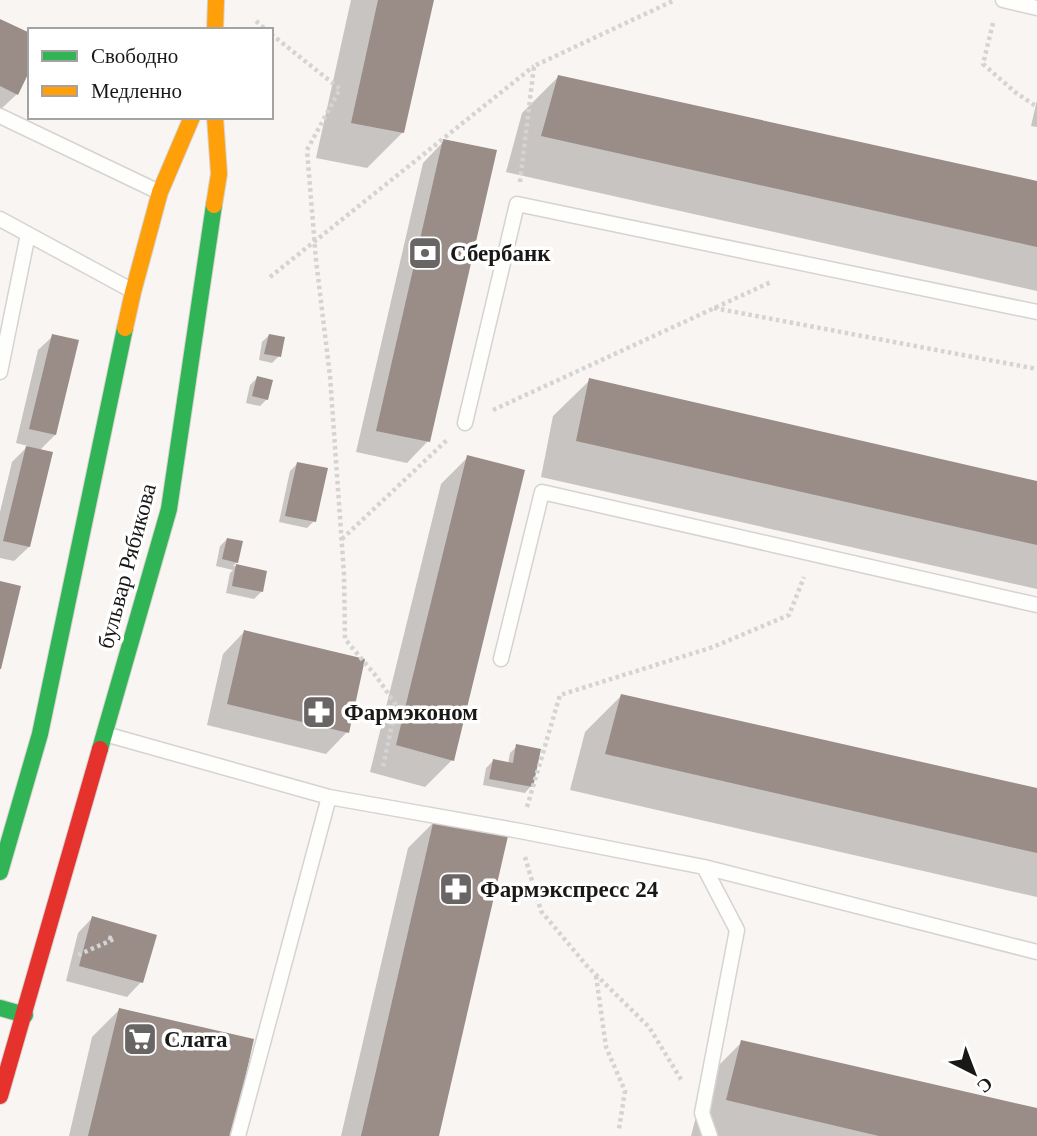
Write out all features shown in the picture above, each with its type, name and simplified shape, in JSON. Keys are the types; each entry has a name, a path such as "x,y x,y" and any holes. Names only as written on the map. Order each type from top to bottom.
{"main road":[{"path":"215,28 216,0"},
{"name":"бульвар Рябикова","path":"0,872 40,734 133,292 160,192 191,119"},
{"name":"бульвар Рябикова","path":"0,1096 169,509 219,174 215,119"},
{"path":"0,1008 25,1015"}],"lane":[{"path":"999,6 1037,8"},
{"path":"0,116 160,192"},
{"path":"465,424 517,204 1037,312"},
{"path":"0,219 133,292"},
{"path":"0,372 28,234"},
{"path":"501,659 542,492 1037,606"},
{"path":"105,734 329,797 705,867 1037,952"},
{"path":"237,1136 329,797"},
{"path":"705,867 737,930 702,1113 710,1136"}],"path":[{"path":"270,276 534,66 675,0"},
{"path":"999,6 983,64 1037,107"},
{"path":"256,22 264,28"},
{"path":"273,36 340,89 307,150 330,376 342,540 345,639 396,705 383,767"},
{"path":"517,204 534,66"},
{"path":"342,540 465,424 807,264"},
{"path":"713,308 1037,369"},
{"path":"520,831 560,695 713,647 789,615 812,554"},
{"path":"524,854 541,911 596,975 649,1027 702,1113"},
{"path":"596,975 606,1047 625,1091 620,1129"}],"building":[{"path":"378,0 434,0 404,133 351,123"},
{"path":"0,19 28,32 28,74 18,95 0,86"},
{"path":"558,75 1037,181 1037,247 541,136"},
{"path":"443,139 497,150 430,442 376,431"},
{"path":"52,334 79,340 56,435 29,429"},
{"path":"269,334 285,337 281,357 264,354"},
{"path":"257,376 273,380 268,400 252,396"},
{"path":"589,378 1037,481 1037,545 576,441"},
{"path":"26,446 53,452 30,547 3,541"},
{"path":"467,455 525,470 454,761 396,745"},
{"path":"297,462 328,468 316,522 285,516"},
{"path":"227,538 243,541 238,563 222,559"},
{"path":"236,564 267,571 263,592 232,586"},
{"path":"0,581 21,586 1,669 0,669"},
{"path":"244,630 365,659 349,733 227,704"},
{"path":"621,694 1037,788 1037,853 605,754"},
{"path":"516,744 541,749 533,787 489,779 493,759 513,763"},
{"path":"434,819 508,836 439,1136 361,1136"},
{"path":"92,916 157,935 143,983 79,966"},
{"path":"119,1008 254,1039 232,1136 88,1136"},
{"path":"741,1040 1037,1108 1037,1136 879,1136 726,1100"}],"traffic: fast":[{"path":"100,749 169,509 214,205"},
{"path":"0,872 40,734 125,328"},
{"path":"0,1008 25,1015"}],"traffic: slow":[{"path":"215,28 216,0"},
{"path":"125,328 160,192 191,119"},
{"path":"214,205 219,174 215,119"}],"traffic: jam":[{"path":"0,1096 100,749"}],"place":[{"name":"Сбербанк","path":"425,253"},
{"name":"Фармэконом","path":"319,712"},
{"name":"Фармэкспресс 24","path":"456,889"},
{"name":"Слата","path":"140,1039"}]}
